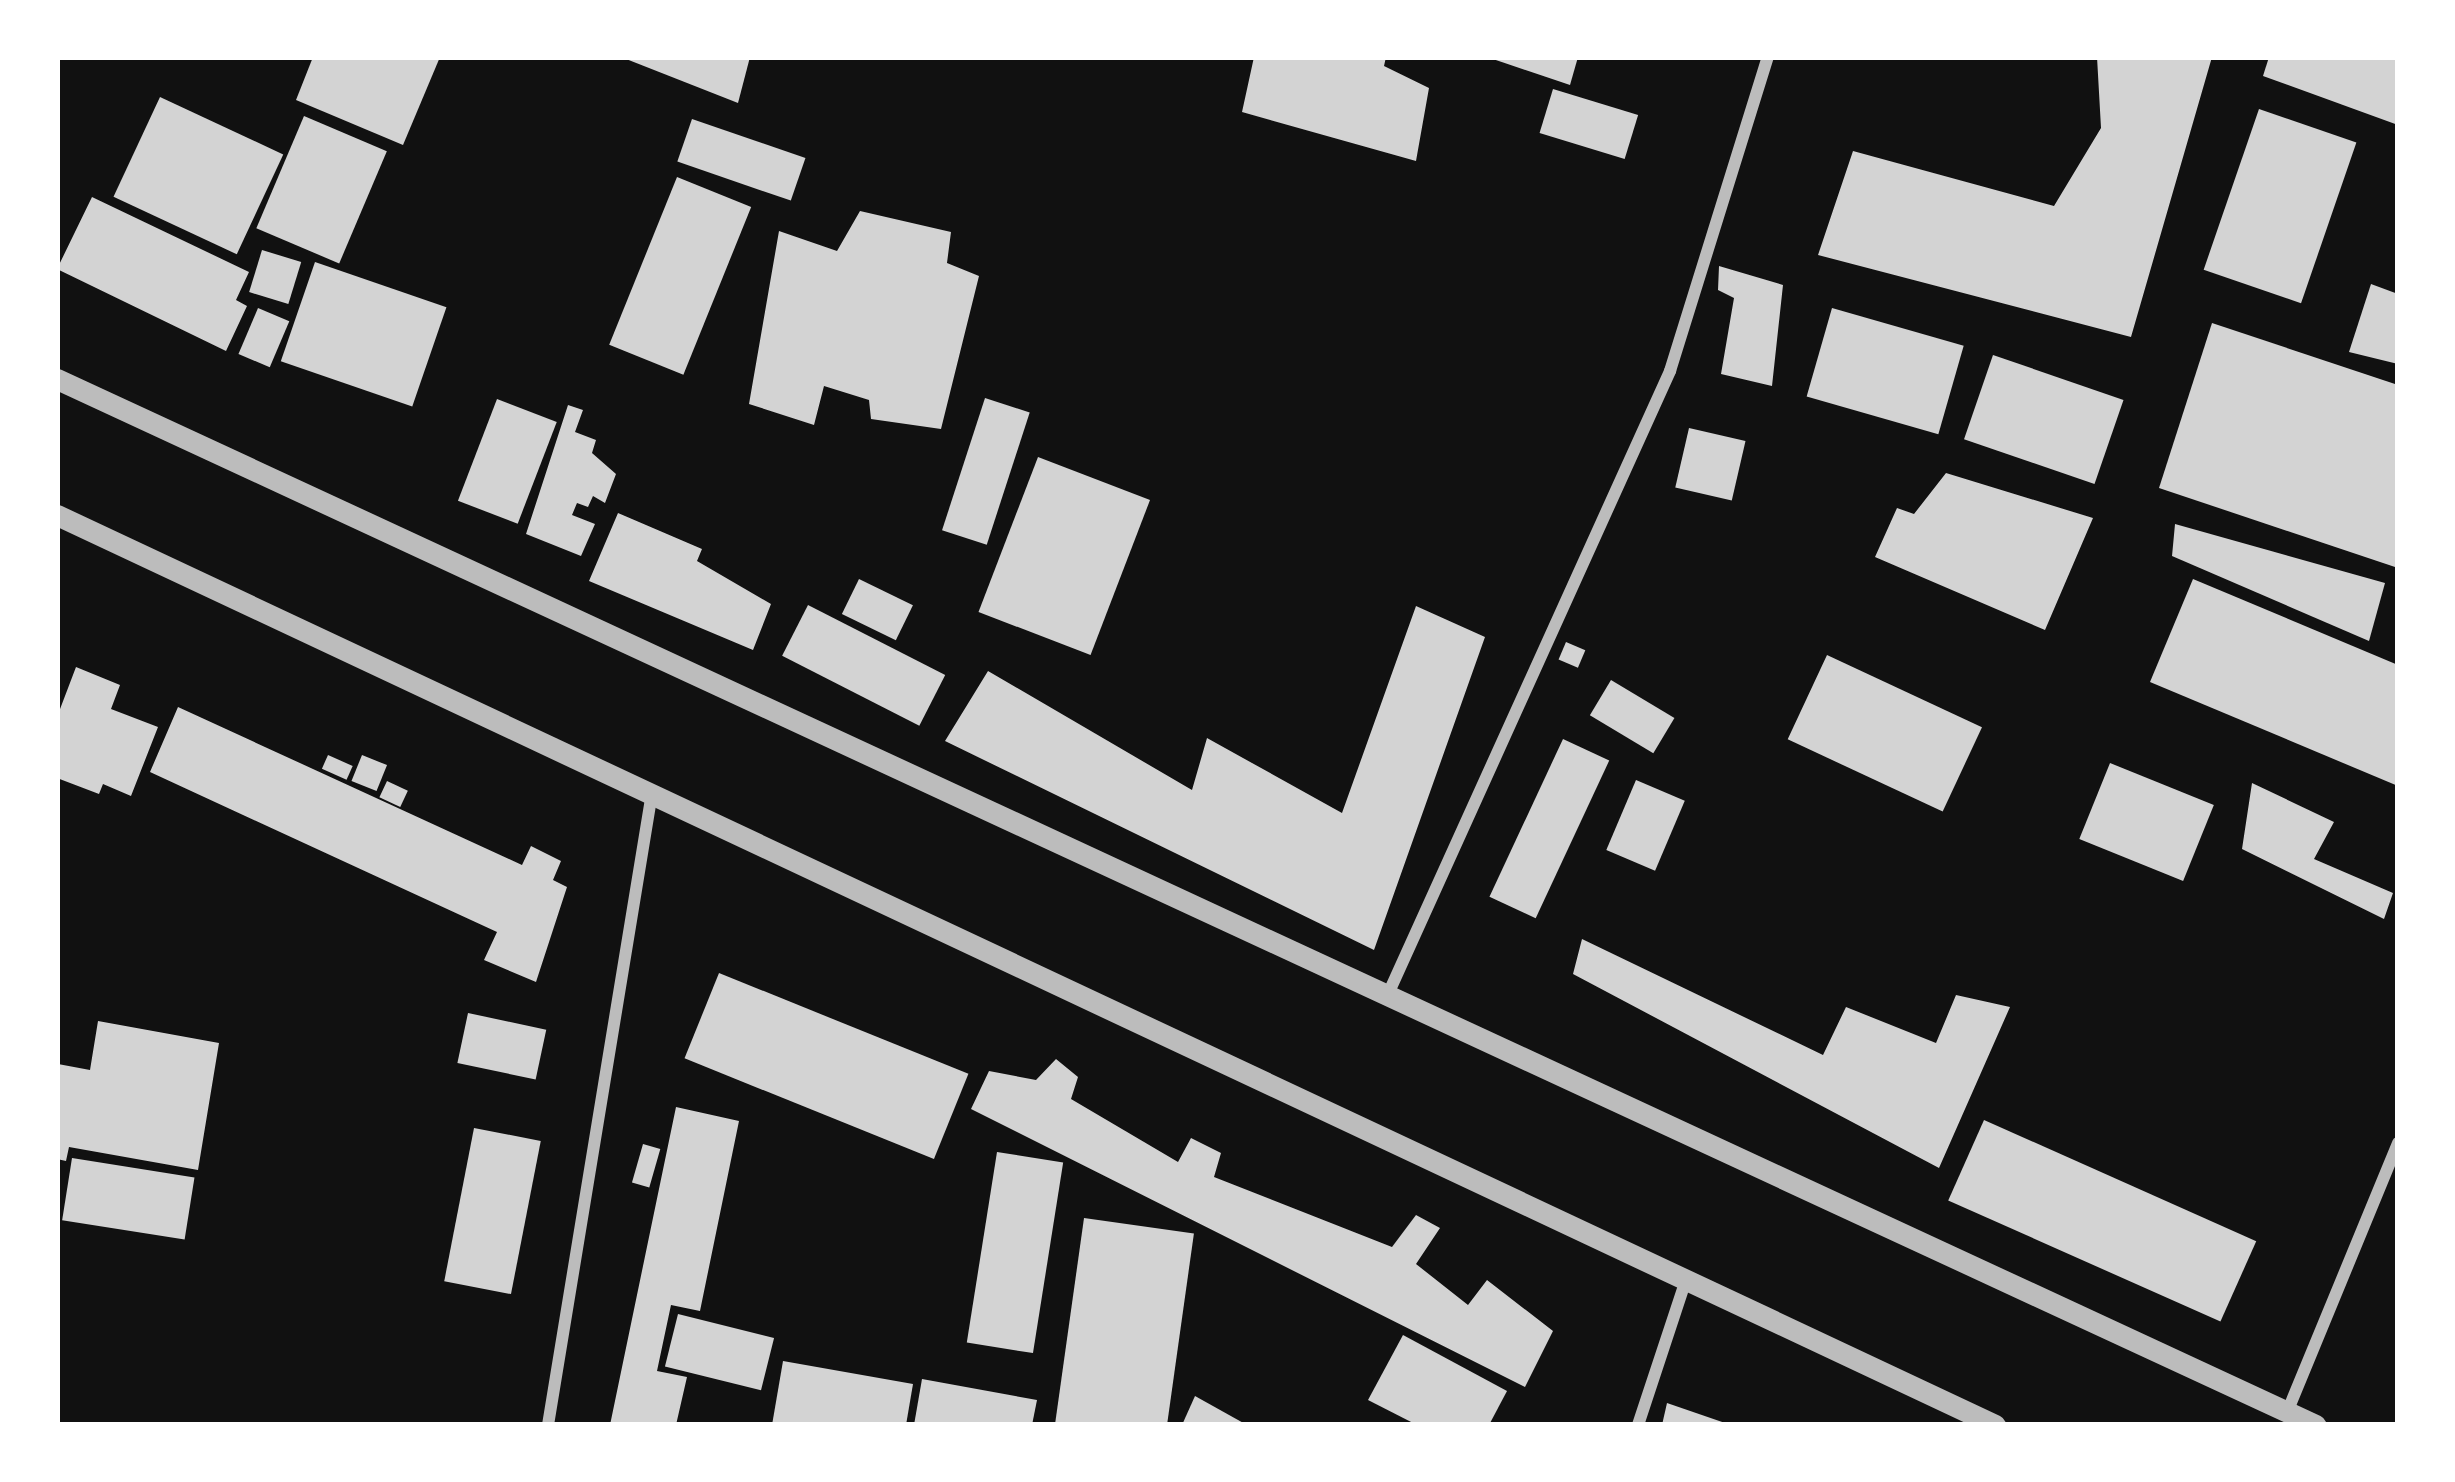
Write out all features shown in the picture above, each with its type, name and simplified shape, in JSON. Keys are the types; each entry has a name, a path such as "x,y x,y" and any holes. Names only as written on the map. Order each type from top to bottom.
{"street":[{"path":"1389,992 1670,370 1768,57"},
{"path":"57,379 714,689 1389,992 2316,1425"},
{"path":"57,515 1995,1425"},
{"path":"548,1425 652,793"},
{"path":"2288,1410 2398,1144"},
{"path":"1638,1425 1687,1279"}],"building":[{"path":"313,57 440,57 403,145 296,100"},
{"path":"621,57 750,57 738,103"},
{"path":"1254,57 1386,57 1384,66 1429,88 1416,161 1242,112"},
{"path":"1487,57 1578,57 1570,85"},
{"path":"2097,57 2212,57 2131,337 1818,255 1853,151 2054,206 2101,128"},
{"path":"2269,57 2398,57 2398,125 2263,76"},
{"path":"1553,89 1638,115 1625,159 1540,133"},
{"path":"160,97 283,154 237,254 114,197"},
{"path":"2259,109 2356,143 2301,303 2204,270"},
{"path":"304,116 387,151 339,263 256,228"},
{"path":"692,119 805,158 791,201 677,162"},
{"path":"677,177 751,207 683,375 609,345"},
{"path":"92,197 249,272 236,300 247,306 226,351 57,269"},
{"path":"860,211 951,232 947,263 979,276 941,429 871,419 869,400 824,386 814,425 749,404 779,231 837,251"},
{"path":"262,250 301,262 288,304 249,292"},
{"path":"315,262 446,307 412,407 281,361"},
{"path":"1719,266 1783,285 1772,386 1721,374 1734,298 1718,290"},
{"path":"2371,284 2398,294 2398,364 2349,352"},
{"path":"258,308 289,321 270,367 238,354"},
{"path":"1832,308 1964,346 1938,434 1807,396"},
{"path":"2212,323 2398,385 2398,568 2159,488"},
{"path":"1993,355 2123,400 2095,484 1964,439"},
{"path":"985,398 1030,413 987,545 942,530"},
{"path":"497,399 557,422 518,524 458,501"},
{"path":"568,405 583,410 575,432 596,440 592,453 616,474 605,503 593,496 588,507 577,503 572,515 595,524 581,556 526,534"},
{"path":"1689,428 1746,441 1732,500 1675,487"},
{"path":"1038,457 1150,500 1091,655 979,612"},
{"path":"1946,473 2093,518 2045,630 1875,557 1897,508 1914,514"},
{"path":"618,513 702,549 697,561 771,604 753,650 589,581"},
{"path":"2175,524 2385,583 2369,641 2172,556"},
{"path":"859,579 913,605 896,640 842,614"},
{"path":"2193,579 2398,665 2398,786 2150,682"},
{"path":"808,605 945,675 919,726 782,656"},
{"path":"1416,606 1485,637 1374,950 945,741 988,671 1192,790 1207,738 1342,813"},
{"path":"1566,642 1585,650 1578,668 1559,659"},
{"path":"1827,655 1982,727 1943,812 1788,739"},
{"path":"76,667 120,685 111,709 158,727 131,796 103,784 99,794 57,778 57,717"},
{"path":"1611,680 1674,718 1653,753 1590,715"},
{"path":"178,707 522,865 531,846 561,861 553,880 567,887 536,982 484,960 497,932 150,772"},
{"path":"1563,739 1609,761 1536,918 1489,897"},
{"path":"328,755 353,766 347,780 322,769"},
{"path":"362,755 387,765 377,791 352,781"},
{"path":"2110,763 2214,805 2183,881 2079,839"},
{"path":"1636,780 1685,801 1655,871 1606,850"},
{"path":"387,781 408,791 400,807 379,797"},
{"path":"2252,783 2334,822 2314,859 2393,893 2384,919 2242,849"},
{"path":"1582,939 1823,1055 1846,1007 1936,1043 1956,995 2010,1007 1939,1168 1573,974"},
{"path":"719,973 968,1074 934,1159 685,1058"},
{"path":"468,1013 546,1030 536,1080 457,1063"},
{"path":"98,1021 219,1043 198,1170 69,1147 66,1161 57,1159 58,1064 90,1070"},
{"path":"1056,1059 1078,1077 1071,1099 1178,1162 1191,1138 1221,1153 1214,1177 1392,1247 1416,1215 1440,1228 1416,1264 1468,1305 1487,1280 1553,1331 1525,1387 971,1109 989,1071 1036,1080"},
{"path":"676,1107 739,1121 700,1311 671,1305 657,1371 687,1377 676,1425 610,1425"},
{"path":"1984,1120 2256,1241 2220,1322 1948,1200"},
{"path":"474,1128 541,1141 511,1294 444,1281"},
{"path":"643,1144 660,1149 649,1187 632,1182"},
{"path":"997,1152 1063,1162 1033,1353 967,1343"},
{"path":"72,1158 194,1177 185,1240 62,1220"},
{"path":"1084,1218 1194,1233 1167,1425 1055,1425"},
{"path":"678,1314 774,1338 761,1390 665,1366"},
{"path":"1403,1335 1507,1391 1489,1425 1417,1425 1368,1400"},
{"path":"783,1361 913,1384 906,1425 772,1425"},
{"path":"922,1379 1037,1400 1032,1425 914,1425"},
{"path":"1195,1396 1247,1425 1182,1425"},
{"path":"1667,1403 1728,1424 1728,1425 1662,1425"}]}
